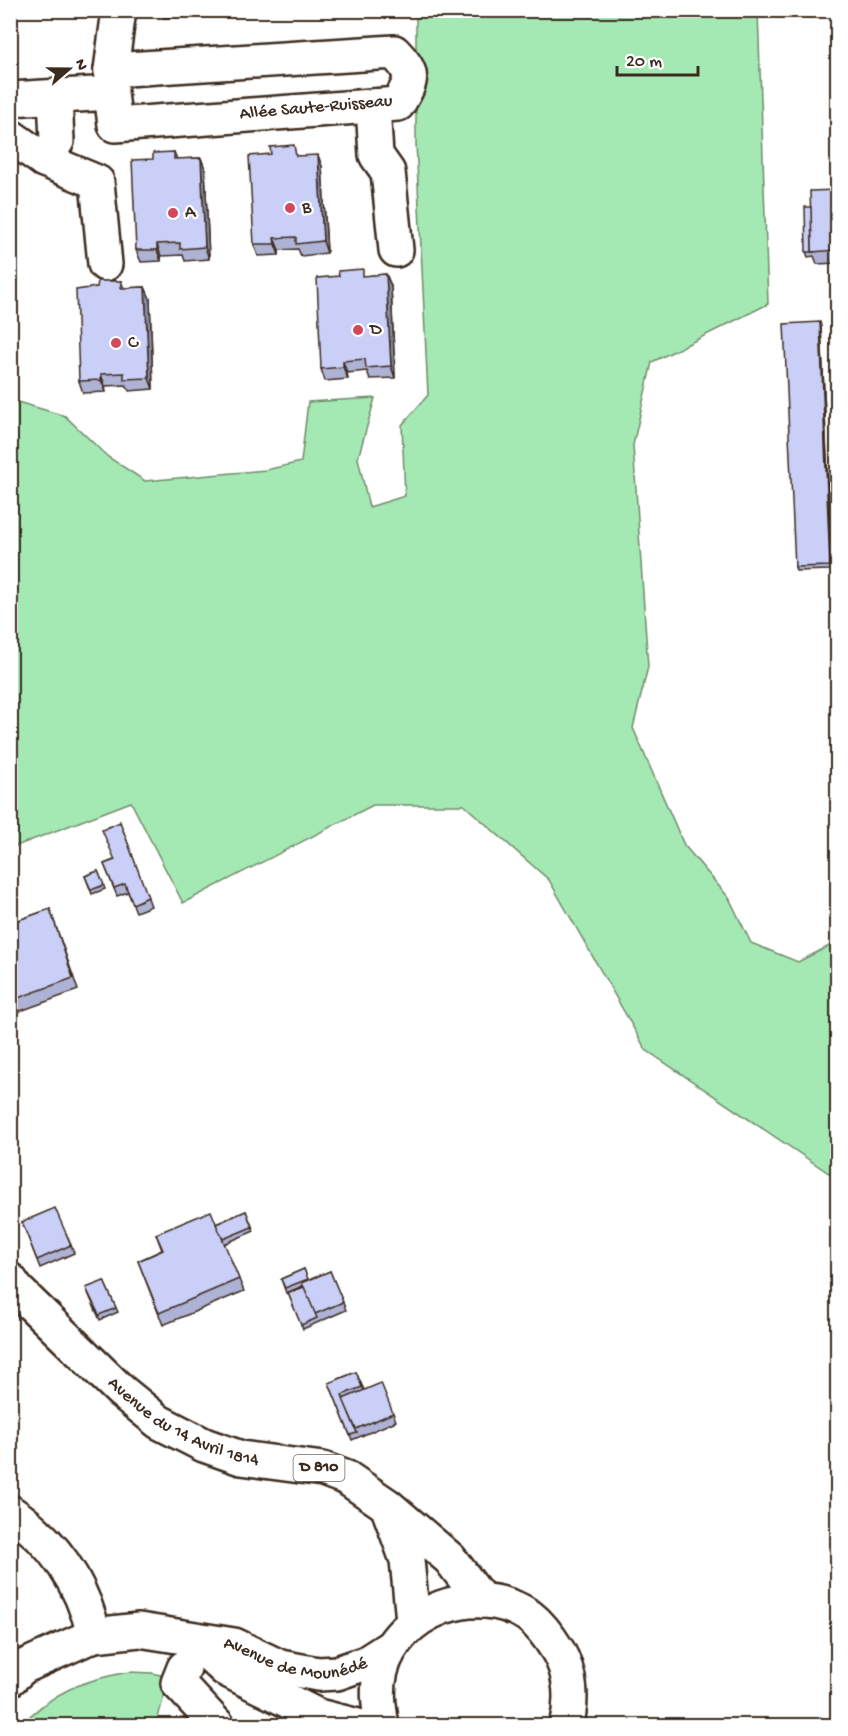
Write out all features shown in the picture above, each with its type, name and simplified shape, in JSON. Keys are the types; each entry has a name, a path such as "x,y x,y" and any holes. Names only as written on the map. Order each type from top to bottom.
{"street":[{"path":"111,81 120,10"},
{"name":"Allée Saute-Ruisseau","path":"10,99 55,96 111,81 394,52 409,68 410,83 398,104 115,124 111,81"},
{"path":"44,160 57,141 55,96"},
{"path":"373,106 376,155 388,172 396,250"},
{"path":"10,136 44,160 97,182 105,264"},
{"name":"Avenue du 14 Avril 1814","path":"10,1280 121,1391 159,1422 204,1445 241,1458 331,1472 363,1487 450,1559 482,1601"},
{"path":"388,1506 407,1560 413,1621"},
{"path":"10,1512 51,1546 79,1586 94,1635"},
{"path":"382,1725 378,1696 381,1671 391,1647 413,1621 451,1603 482,1601 508,1606 529,1616 550,1638 564,1661 570,1687 566,1725"},
{"name":"Avenue de Mounédé","path":"10,1679 23,1667 94,1635 139,1630 225,1669 322,1720 358,1725"},
{"name":"Avenue de Mounédé","path":"189,1654 234,1646 280,1666 318,1674 337,1673 366,1663 391,1647"},
{"path":"189,1654 177,1683 218,1725"},
{"path":"280,1666 322,1720"}],"green space":[{"path":"416,11 758,11 768,304 652,362 633,445 648,667 633,728 684,845 729,898 751,943 798,962 833,944 837,945 837,1185 833,1176 646,1050 549,880 464,805 373,805 183,903 131,802 11,848 11,400 65,416 108,457 145,481 266,470 301,462 308,402 375,398 358,458 369,507 405,496 402,425 428,395 416,143"},
{"path":"129,1672 152,1673 169,1677 156,1725 20,1726 44,1704 69,1689 97,1679"}],"building":[{"path":"162,10 172,10 172,13 163,13"},
{"name":"B","path":"294,145 296,156 318,155 323,241 296,244 296,237 274,238 275,244 254,244 249,156 271,154 270,147"},
{"name":"A","path":"174,152 174,159 201,158 205,247 180,249 180,243 157,244 157,250 136,250 132,160 153,159 153,153"},
{"path":"837,190 837,250 812,252 810,191"},
{"path":"805,207 811,207 812,252 806,252"},
{"name":"D","path":"363,269 363,276 386,274 391,366 366,368 365,359 343,361 343,367 321,369 317,278 339,276 338,271"},
{"name":"C","path":"98,281 121,281 121,288 145,287 149,378 124,379 124,373 101,374 101,380 79,381 76,290 97,287"},
{"path":"820,322 830,566 795,567 784,324"},
{"path":"120,822 148,897 133,904 125,884 114,888 104,864 115,860 102,830"},
{"path":"98,871 104,885 91,890 85,876"},
{"path":"50,909 73,978 10,1001 10,923"},
{"path":"55,1208 71,1245 37,1260 22,1222"},
{"path":"211,1211 239,1279 159,1313 138,1261 163,1250 156,1234"},
{"path":"246,1211 252,1227 223,1239 216,1224"},
{"path":"304,1269 308,1279 285,1288 281,1279"},
{"path":"330,1271 343,1302 315,1314 302,1283"},
{"path":"104,1281 116,1308 99,1315 86,1288"},
{"path":"304,1287 317,1318 301,1325 288,1293"},
{"path":"356,1372 362,1387 342,1395 357,1433 350,1435 329,1383"},
{"path":"381,1383 393,1413 356,1429 343,1399"},
{"path":"171,1721 187,1725 170,1725"}],"place":[{"name":"B","path":"290,208"},
{"name":"A","path":"173,213"},
{"name":"D","path":"358,330"},
{"name":"C","path":"116,343"}]}
